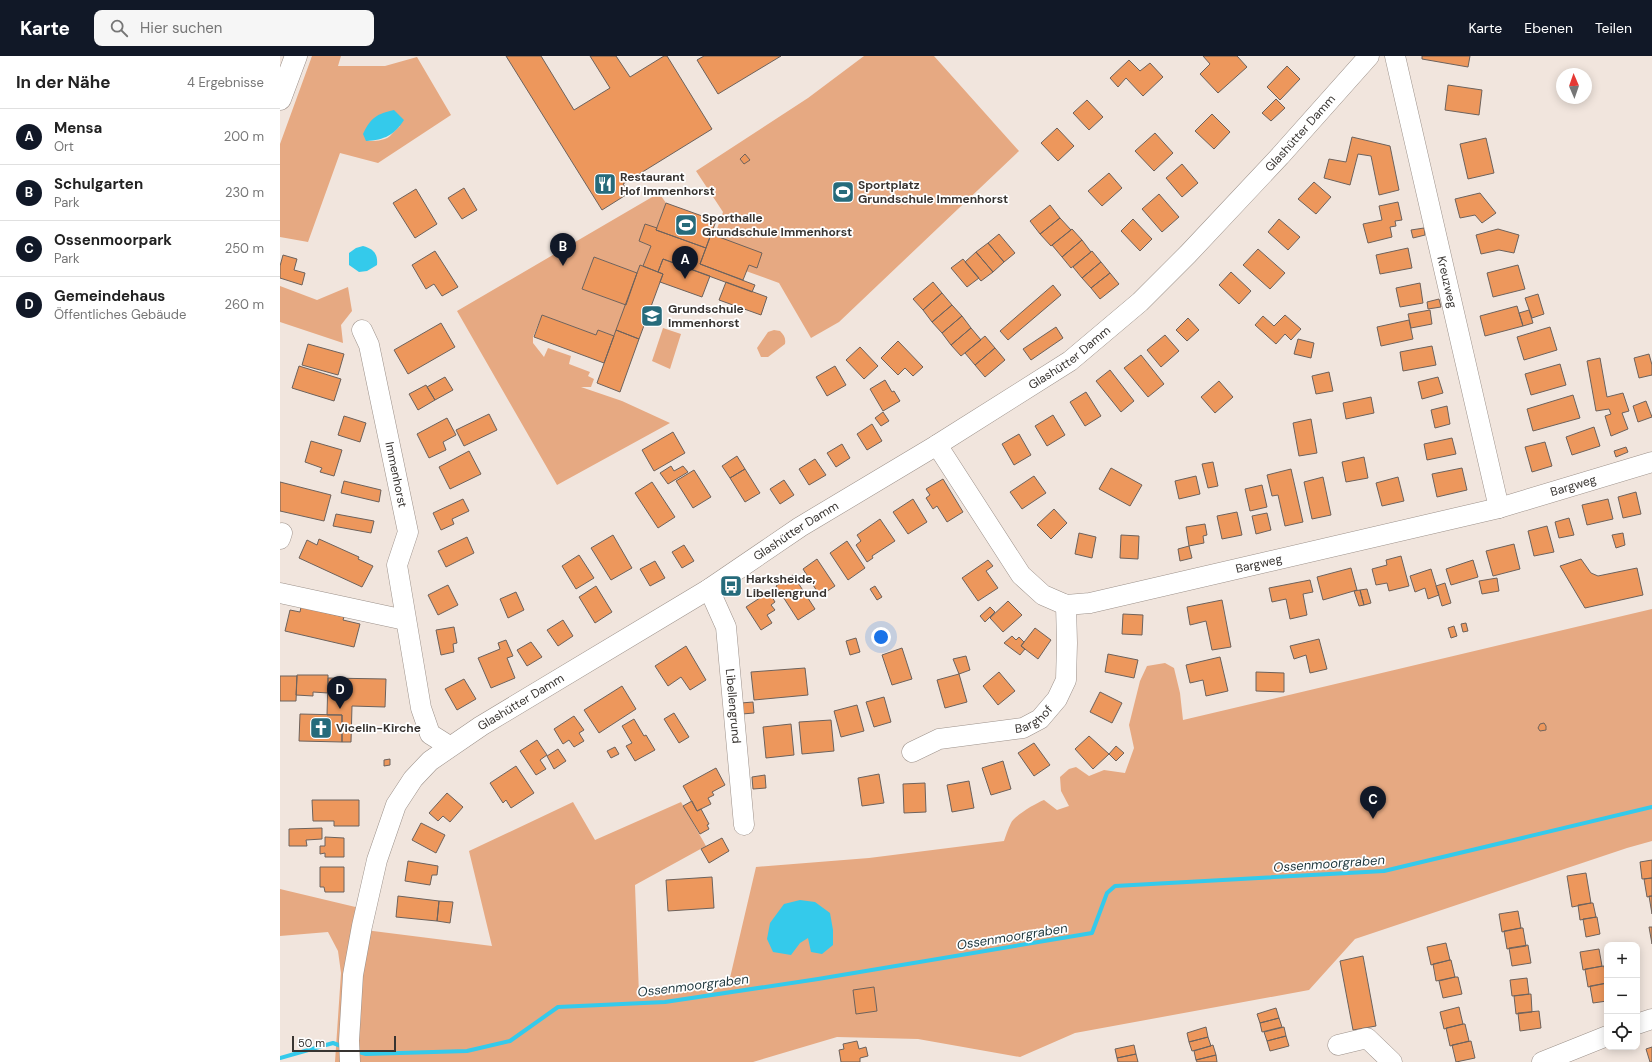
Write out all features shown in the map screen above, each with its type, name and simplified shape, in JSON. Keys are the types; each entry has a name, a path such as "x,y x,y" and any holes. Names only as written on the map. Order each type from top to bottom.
{"main road":[{"path":"280,99 296,56"}],"street":[{"name":"Glashütter Damm","path":"350,1062 349,1041 353,976 362,926 377,860 396,805 409,784 430,761 449,746 709,589 800,528 1070,362 1140,302 1195,246 1280,156 1369,56"},
{"name":"Kreuzweg","path":"1395,56 1499,508"},
{"name":"Immenhorst","path":"362,330 369,345 408,532 396,565 421,708 430,734 449,746"},
{"name":"Bargweg","path":"937,445 1021,575 1043,595 1066,605 1090,603 1499,508 1652,462"},
{"name":"Libellengrund","path":"709,589 726,627 744,825"},
{"path":"280,593 405,620"},
{"name":"Barghof","path":"912,752 938,739 1023,728 1040,719 1057,699 1066,680 1066,605"},
{"path":"1640,1023 1652,1019"},
{"path":"1542,1062 1604,1037"},
{"path":"1338,1045 1367,1038 1392,1062"}],"shaded area":[{"path":"312,56 341,56 338,66 385,66 417,57 451,115 378,163 340,153 308,242 280,237 280,144","holes":["400,126 385,139 367,141"]},
{"name":"Sportplatz Grundschule Immenhorst","path":"864,56 934,56 1019,151 839,322 811,338 779,283 707,257 723,212 696,171 808,98"},
{"path":"659,193 666,203 657,228 639,241 651,246 643,266 640,265 637,273 594,257 582,289 626,305 614,336 598,330 596,335 542,315 533,337 533,343 544,357 548,348 571,356 569,364 590,372 588,376 594,379 591,387 581,387 622,401 670,423 557,485 457,311"},
{"path":"280,286 317,300 348,287 352,311 341,325 343,343 280,322"},
{"path":"663,328 681,334 670,369 652,361"},
{"path":"774,330 780,331 783,334 785,344 768,357 761,357 757,348 768,332"},
{"path":"1652,609 1652,841 1355,939 1309,990 1075,1033 1020,1057 918,1039 837,1037 753,1062 335,1062 341,973 338,951 328,932 280,936 280,889 368,910 365,930 492,946 469,851 573,802 595,840 681,802 706,846 635,885 639,995 729,982 756,867 869,858 1004,841 1013,820 1036,804 1044,800 1057,810 1069,806 1061,791 1060,777 1069,769 1076,767 1089,776 1104,770 1125,773 1134,748 1129,725 1140,681 1147,666 1165,663 1174,668 1180,693 1183,720"}],"water":[{"path":"394,110 404,120 397,129 384,138 366,141 363,134 372,120 383,113"},
{"path":"363,246 373,250 377,258 377,265 367,271 359,272 349,265 349,253 356,248"},
{"path":"800,900 815,902 830,913 833,930 833,945 822,954 811,952 808,938 800,943 791,955 773,952 767,939 770,923 784,904"}],"building":[{"path":"506,56 541,56 574,110 610,88 590,56 616,56 630,77 664,56 667,56 712,129 623,184 629,193 602,210"},
{"path":"704,56 781,56 718,94 697,60"},
{"path":"1203,56 1237,56 1247,67 1218,93 1200,74 1210,64"},
{"path":"1422,56 1470,56 1468,67 1422,59"},
{"path":"1129,60 1140,71 1150,63 1163,77 1143,96 1126,78 1118,87 1110,78"},
{"path":"1287,66 1300,79 1280,100 1267,87"},
{"path":"1448,85 1482,90 1479,115 1445,110"},
{"path":"1276,99 1285,108 1271,121 1262,113"},
{"path":"1087,100 1103,117 1089,130 1073,113"},
{"path":"1212,114 1230,132 1214,149 1195,131"},
{"path":"1057,128 1074,146 1058,161 1041,143"},
{"path":"1155,133 1173,153 1154,171 1135,151"},
{"path":"1352,137 1390,146 1399,190 1379,195 1371,156 1358,154 1350,185 1324,178 1329,159 1346,162"},
{"path":"1486,138 1494,173 1468,179 1460,144"},
{"path":"745,154 750,160 744,164 740,159"},
{"path":"1182,164 1198,183 1182,197 1166,178"},
{"path":"1109,173 1122,188 1102,206 1088,191"},
{"path":"1314,182 1331,197 1316,214 1298,199"},
{"path":"464,188 477,210 462,219 448,198"},
{"path":"416,189 437,224 415,238 393,203"},
{"path":"1480,193 1496,213 1482,223 1475,215 1460,218 1455,199"},
{"path":"1159,194 1179,217 1162,232 1142,209"},
{"path":"1398,202 1402,220 1395,221 1396,226 1390,227 1392,237 1368,243 1363,224 1382,220 1379,206"},
{"name":"Sporthalle Grundschule Immenhorst","path":"666,203 716,221 706,248 656,230"},
{"path":"1050,205 1060,218 1040,234 1030,221"},
{"path":"1060,218 1071,230 1051,246 1040,234"},
{"path":"1133,219 1152,239 1140,251 1121,231"},
{"path":"1279,219 1300,237 1288,250 1268,232"},
{"path":"645,224 657,228 656,230 706,248 700,264 755,285 752,292 663,259 658,272 643,266 651,246 639,241"},
{"path":"1424,228 1425,235 1413,238 1411,230"},
{"path":"1072,229 1082,240 1062,257 1052,245"},
{"path":"1498,229 1519,235 1514,253 1499,250 1481,254 1476,235"},
{"path":"711,234 762,253 757,268 749,265 743,280 700,264"},
{"path":"999,234 1015,253 1004,262 988,243"},
{"path":"1082,240 1091,252 1071,268 1062,257"},
{"path":"988,243 1004,262 993,272 976,252"},
{"path":"1408,248 1412,268 1380,274 1376,255"},
{"path":"1258,249 1285,273 1270,289 1243,265"},
{"path":"435,251 458,287 442,296 434,284 426,289 412,265"},
{"path":"1092,251 1101,262 1082,278 1073,267"},
{"path":"976,252 993,272 981,281 965,262"},
{"path":"283,255 297,259 294,270 305,273 302,285 280,278 280,266"},
{"path":"594,257 637,273 626,305 582,289"},
{"path":"663,259 710,276 702,297 660,282 663,274 658,272"},
{"path":"963,259 979,278 967,287 951,268"},
{"path":"1101,262 1110,273 1091,288 1082,278"},
{"path":"640,265 663,274 639,339 616,330"},
{"path":"1518,265 1525,289 1493,297 1487,273"},
{"path":"1231,272 1251,291 1239,304 1219,285"},
{"path":"1110,273 1119,284 1100,299 1091,288"},
{"path":"726,282 767,297 761,315 719,300"},
{"path":"933,282 942,293 923,310 913,299"},
{"path":"1420,283 1423,303 1400,307 1396,288"},
{"path":"1053,285 1061,295 1008,340 1000,331"},
{"path":"942,293 952,305 932,322 923,310"},
{"path":"1538,294 1544,314 1532,318 1525,298"},
{"path":"1439,299 1441,307 1428,309 1427,302"},
{"path":"952,305 962,316 942,333 932,322"},
{"path":"1517,306 1523,326 1485,336 1480,316"},
{"path":"1430,310 1432,324 1411,328 1408,314"},
{"path":"1529,310 1533,323 1523,326 1519,313"},
{"path":"542,315 596,335 598,330 614,336 604,363 534,337"},
{"path":"1285,315 1301,329 1291,340 1285,334 1276,344 1255,325 1263,316 1274,326"},
{"path":"962,316 971,328 951,345 942,333"},
{"path":"1188,318 1199,330 1187,341 1176,330"},
{"path":"1409,320 1413,339 1381,346 1377,327"},
{"path":"441,323 455,347 408,374 394,350"},
{"path":"1056,327 1063,338 1031,360 1023,349"},
{"path":"1550,327 1557,350 1524,360 1517,337"},
{"path":"971,328 981,340 961,356 951,345"},
{"path":"616,330 639,339 620,392 597,383"},
{"path":"1165,335 1179,351 1161,367 1147,350"},
{"path":"985,336 995,348 975,365 965,353"},
{"path":"1298,339 1314,343 1311,358 1294,354"},
{"path":"898,341 923,367 913,376 905,368 898,375 881,358"},
{"path":"308,344 344,354 338,375 302,365"},
{"path":"1432,346 1436,365 1403,371 1400,352"},
{"path":"860,347 878,366 864,379 846,360"},
{"path":"995,348 1005,360 985,377 975,365"},
{"path":"1649,354 1652,365 1652,375 1639,378 1634,358"},
{"path":"1141,355 1164,384 1148,397 1124,368"},
{"path":"1600,358 1607,397 1623,393 1629,411 1622,413 1628,429 1611,436 1605,416 1611,414 1609,409 1596,411 1587,361"},
{"path":"1560,364 1566,385 1531,395 1525,374"},
{"path":"299,366 341,379 334,401 292,388"},
{"path":"835,366 846,385 827,396 816,377"},
{"path":"1110,370 1134,401 1121,412 1096,381"},
{"path":"1329,372 1333,391 1316,394 1312,376"},
{"path":"445,377 453,390 435,400 427,387"},
{"path":"1438,377 1443,393 1422,399 1418,382"},
{"path":"885,380 892,392 894,391 900,401 883,411 870,389"},
{"path":"1219,381 1233,397 1215,413 1201,397"},
{"path":"426,385 435,400 418,410 409,394"},
{"path":"1086,392 1101,416 1085,426 1070,402"},
{"path":"1573,395 1580,418 1533,431 1527,409"},
{"path":"1371,397 1374,413 1346,419 1343,403"},
{"path":"1646,401 1652,417 1638,422 1633,406"},
{"path":"1447,406 1450,424 1435,428 1431,410"},
{"path":"883,412 889,421 881,426 875,418"},
{"path":"489,414 497,430 464,446 456,430"},
{"path":"1053,415 1065,435 1047,446 1035,426"},
{"path":"344,416 366,423 360,442 338,435"},
{"path":"447,418 456,435 443,442 446,450 429,458 417,434"},
{"path":"1311,419 1317,453 1299,456 1293,423"},
{"path":"872,424 882,441 867,450 857,434"},
{"path":"1594,427 1600,446 1572,455 1566,437"},
{"path":"673,432 685,453 654,471 642,450"},
{"path":"1019,434 1031,455 1014,465 1002,444"},
{"path":"1452,438 1456,454 1427,460 1424,444"},
{"path":"311,441 342,450 334,476 320,472 322,468 305,462"},
{"path":"1545,442 1552,466 1532,472 1525,447"},
{"path":"842,444 850,458 836,467 827,453"},
{"path":"1626,447 1628,452 1616,457 1614,451"},
{"path":"469,451 481,474 450,489 439,467"},
{"path":"737,456 745,469 730,478 722,466"},
{"path":"1364,457 1368,478 1346,482 1342,462"},
{"path":"815,459 826,475 809,485 799,469"},
{"path":"1213,462 1218,486 1208,488 1202,464"},
{"path":"671,466 674,471 683,466 688,472 668,484 660,473"},
{"path":"1111,468 1142,485 1130,506 1099,489"},
{"path":"1462,468 1467,490 1437,497 1432,474"},
{"path":"745,469 760,493 745,502 730,478"},
{"path":"1291,469 1303,522 1285,526 1278,495 1272,496 1267,475"},
{"path":"694,470 711,497 693,508 676,481"},
{"path":"1034,476 1046,493 1022,509 1010,492"},
{"path":"1196,476 1200,494 1179,499 1175,481"},
{"path":"1323,477 1331,515 1312,519 1304,482"},
{"path":"1398,477 1404,501 1382,506 1376,483"},
{"path":"943,479 963,512 947,522 937,506 933,509 926,498 930,495 926,489"},
{"path":"784,480 794,495 780,504 770,489"},
{"path":"344,481 381,490 379,502 341,493"},
{"path":"280,482 331,495 324,521 280,511"},
{"path":"652,482 675,517 658,528 635,493"},
{"path":"1262,485 1267,507 1250,511 1245,489"},
{"path":"1636,492 1641,514 1623,518 1618,497"},
{"path":"463,499 469,511 452,519 454,524 441,530 433,513"},
{"path":"913,499 927,522 908,534 893,512"},
{"path":"1608,499 1613,519 1587,525 1582,505"},
{"path":"1054,509 1067,523 1051,539 1037,525"},
{"path":"1237,512 1242,535 1222,539 1217,516"},
{"path":"1267,513 1271,530 1256,534 1252,516"},
{"path":"336,514 374,521 371,533 333,526"},
{"path":"1569,518 1574,535 1559,538 1555,522"},
{"path":"880,519 895,541 872,556 873,558 867,562 856,545 861,541 857,535"},
{"path":"1205,524 1207,535 1203,536 1204,543 1189,546 1186,527"},
{"path":"1547,526 1554,552 1534,556 1528,531"},
{"path":"1079,533 1096,537 1092,558 1075,554"},
{"path":"1623,533 1625,545 1616,548 1612,535"},
{"path":"613,535 632,568 611,580 591,548"},
{"path":"1121,535 1139,536 1138,559 1120,558"},
{"path":"467,537 474,553 446,567 438,551"},
{"path":"319,539 359,557 358,559 373,566 362,587 299,558 307,540 317,545"},
{"path":"847,541 865,568 848,580 830,553"},
{"path":"1514,544 1520,569 1493,576 1486,551"},
{"path":"684,545 694,561 682,568 672,552"},
{"path":"1189,546 1192,558 1180,561 1178,549"},
{"path":"579,555 594,578 576,589 562,566"},
{"path":"1401,556 1409,586 1389,591 1387,583 1376,585 1372,569 1387,565 1386,560"},
{"path":"817,559 835,586 820,596 803,569"},
{"path":"1581,559 1591,573 1598,576 1637,568 1643,595 1585,608 1560,566"},
{"path":"988,560 993,566 986,571 998,588 978,601 962,578"},
{"path":"1473,560 1478,577 1451,585 1446,569"},
{"path":"655,561 665,578 650,586 640,569"},
{"path":"1351,568 1357,590 1323,600 1317,577"},
{"path":"1431,569 1439,595 1428,599 1425,588 1415,592 1410,576"},
{"path":"793,575 815,609 798,620 776,586"},
{"path":"1497,578 1499,591 1482,594 1479,581"},
{"path":"1310,580 1313,592 1303,594 1307,615 1290,619 1286,599 1272,602 1269,588"},
{"path":"1445,583 1451,603 1442,606 1436,586"},
{"path":"448,585 458,605 438,615 428,595"},
{"path":"596,586 612,612 595,623 579,597"},
{"path":"875,586 882,597 877,600 870,589"},
{"path":"1367,589 1371,603 1364,605 1360,590"},
{"path":"1360,590 1364,605 1359,606 1354,591"},
{"path":"516,592 524,610 508,618 500,599"},
{"path":"769,592 775,602 771,605 775,610 767,615 772,623 761,630 746,607"},
{"path":"1222,600 1231,647 1212,650 1206,621 1190,625 1187,607"},
{"path":"1008,601 1022,615 1003,632 990,618"},
{"path":"301,607 344,617 343,620 360,624 354,647 285,631 290,610 300,612"},
{"path":"990,607 995,612 985,622 980,616"},
{"path":"1123,614 1143,615 1142,635 1122,634"},
{"path":"563,620 573,636 558,646 547,630"},
{"path":"1466,623 1468,631 1463,632 1461,624"},
{"path":"1454,626 1457,636 1451,638 1448,628"},
{"path":"454,627 457,643 453,644 454,652 441,655 436,630"},
{"path":"1035,628 1051,640 1038,659 1021,646"},
{"path":"1012,636 1016,640 1019,637 1024,642 1021,646 1025,649 1020,655 1004,643"},
{"path":"856,638 860,652 850,655 846,641"},
{"path":"1319,639 1327,669 1310,673 1306,655 1294,659 1290,646"},
{"path":"506,640 513,656 507,658 515,678 491,688 478,658 500,649 498,643"},
{"path":"531,642 542,657 527,666 517,650"},
{"path":"686,646 706,680 690,690 681,677 668,686 655,666"},
{"path":"902,648 912,679 892,685 882,655"},
{"path":"1108,654 1138,660 1134,678 1105,672"},
{"path":"966,656 970,670 959,674 953,659"},
{"path":"1220,657 1228,691 1206,696 1203,680 1190,683 1186,665"},
{"path":"805,668 808,695 754,700 751,672"},
{"path":"999,672 1015,691 998,705 983,686"},
{"path":"1256,672 1284,673 1284,692 1256,691"},
{"path":"959,674 967,702 945,708 937,680"},
{"path":"297,675 328,675 328,693 313,692 313,696 296,695"},
{"path":"280,676 297,676 296,701 280,701"},
{"path":"328,678 386,679 385,707 352,706 351,742 342,742 342,715 327,715"},
{"path":"464,679 476,699 457,710 445,689"},
{"path":"622,686 636,709 599,733 584,710"},
{"path":"1100,692 1122,703 1112,723 1090,712"},
{"path":"884,697 891,722 874,727 866,702"},
{"path":"753,702 754,713 742,714 741,703"},
{"path":"857,705 864,731 841,737 834,711"},
{"path":"674,713 689,737 679,743 664,719"},
{"name":"Vicelin-Kirche","path":"300,714 342,715 342,742 299,741"},
{"path":"574,716 584,730 579,733 584,741 574,747 569,740 563,744 554,729"},
{"path":"634,719 644,736 646,735 655,750 635,761 626,746 632,743 622,726"},
{"path":"831,720 834,751 802,754 799,722"},
{"path":"1544,723 1546,730 1540,731 1538,728 1540,724"},
{"path":"791,724 794,755 766,758 763,727"},
{"path":"1089,736 1109,754 1093,769 1075,749"},
{"path":"537,740 547,755 540,760 546,769 536,775 520,751"},
{"path":"1034,743 1050,765 1034,776 1018,753"},
{"path":"1116,746 1124,753 1116,761 1109,754"},
{"path":"615,747 619,754 611,758 607,751"},
{"path":"558,749 566,761 554,769 547,756"},
{"path":"390,759 390,765 384,766 384,760"},
{"path":"1003,761 1011,789 991,795 982,768"},
{"path":"516,766 534,793 511,808 506,800 503,803 490,783"},
{"path":"716,768 725,785 712,792 714,795 708,798 711,804 697,811 683,786"},
{"path":"879,774 884,803 862,806 858,778"},
{"path":"765,775 766,788 753,789 752,777"},
{"path":"969,781 974,808 952,812 947,785"},
{"path":"925,783 926,812 904,813 903,784"},
{"path":"447,793 463,807 450,822 443,816 438,821 429,813"},
{"path":"312,800 359,800 359,826 334,826 334,821 313,821"},
{"path":"692,801 697,811 701,809 709,824 707,825 709,829 700,834 683,806"},
{"path":"421,823 445,835 436,853 412,840"},
{"path":"322,828 322,839 306,840 307,846 289,846 289,829"},
{"path":"325,837 344,838 344,857 325,857 325,853 320,854 320,846 325,846"},
{"path":"722,838 729,851 709,863 701,849"},
{"path":"1652,860 1652,878 1642,879 1640,862"},
{"path":"408,861 438,866 437,875 432,875 430,885 405,881"},
{"path":"320,867 344,867 344,892 325,892 324,887 320,887"},
{"path":"1586,873 1591,903 1572,907 1567,876"},
{"path":"712,877 714,908 668,911 666,880"},
{"path":"1652,878 1652,896 1647,897 1644,879"},
{"path":"398,896 439,901 437,921 396,917"},
{"path":"1649,896 1652,896 1652,914"},
{"path":"439,901 453,902 450,923 437,921"},
{"path":"1593,903 1596,917 1580,920 1578,905"},
{"path":"1518,911 1521,928 1502,932 1499,914"},
{"path":"1597,917 1600,934 1586,937 1583,919"},
{"path":"1649,927 1652,927 1652,944"},
{"path":"1523,928 1526,946 1507,949 1504,931"},
{"path":"1446,943 1450,960 1431,965 1427,947"},
{"path":"1528,945 1531,963 1512,966 1509,948"},
{"path":"1599,949 1602,966 1583,970 1580,952"},
{"path":"1363,956 1376,1026 1353,1030 1340,961"},
{"path":"1451,960 1455,977 1436,981 1433,964"},
{"path":"1604,966 1604,984 1588,987 1585,969"},
{"path":"1458,977 1462,994 1443,998 1439,981"},
{"path":"1527,978 1529,994 1512,996 1510,980"},
{"path":"1604,984 1604,1001 1593,1003 1590,986"},
{"path":"874,987 877,1011 856,1014 853,990"},
{"path":"1531,994 1532,1012 1516,1014 1514,996"},
{"path":"1459,1007 1463,1024 1444,1029 1440,1012"},
{"path":"1276,1008 1279,1018 1260,1023 1257,1014"},
{"path":"1539,1011 1541,1028 1520,1031 1518,1013"},
{"path":"1279,1018 1282,1027 1262,1032 1260,1023"},
{"path":"1465,1024 1469,1041 1450,1046 1446,1028"},
{"path":"1206,1027 1208,1037 1189,1042 1187,1033"},
{"path":"1284,1027 1286,1036 1267,1041 1264,1032"},
{"path":"1286,1036 1289,1046 1270,1051 1267,1041"},
{"path":"1208,1037 1211,1046 1192,1051 1189,1042"},
{"path":"857,1041 859,1049 866,1047 868,1056 860,1058 860,1062 841,1062 839,1050 844,1049 843,1044"},
{"path":"1471,1041 1475,1058 1456,1062 1452,1045"},
{"path":"1134,1045 1136,1054 1117,1058 1115,1049"},
{"path":"1213,1045 1216,1055 1196,1060 1194,1051"},
{"path":"1652,1047 1652,1062 1650,1062 1646,1049"},
{"path":"1136,1054 1138,1062 1118,1062 1117,1058"},
{"path":"1216,1055 1217,1062 1197,1062 1196,1060"}],"waterway":[{"name":"Ossenmoorgraben","path":"355,1051 366,1054 467,1051 510,1041 558,1007 665,1002 818,979 1092,933 1107,893 1115,886 1384,871 1652,807"},
{"name":"Ossenmoorgraben","path":"280,1058 333,1043 344,1047"}],"place":[{"name":"Restaurant Hof Immenhorst","path":"605,184"},
{"name":"Sportplatz Grundschule Immenhorst","path":"843,192"},
{"name":"Sporthalle Grundschule Immenhorst","path":"686,225"},
{"name":"Schulgarten","path":"563,266"},
{"name":"Mensa","path":"685,279"},
{"name":"Grundschule Immenhorst","path":"652,316"},
{"name":"Harksheide, Libellengrund","path":"731,586"},
{"name":"Gemeindehaus","path":"340,709"},
{"name":"Vicelin-Kirche","path":"321,728"},
{"name":"Ossenmoorpark","path":"1373,819"}]}
